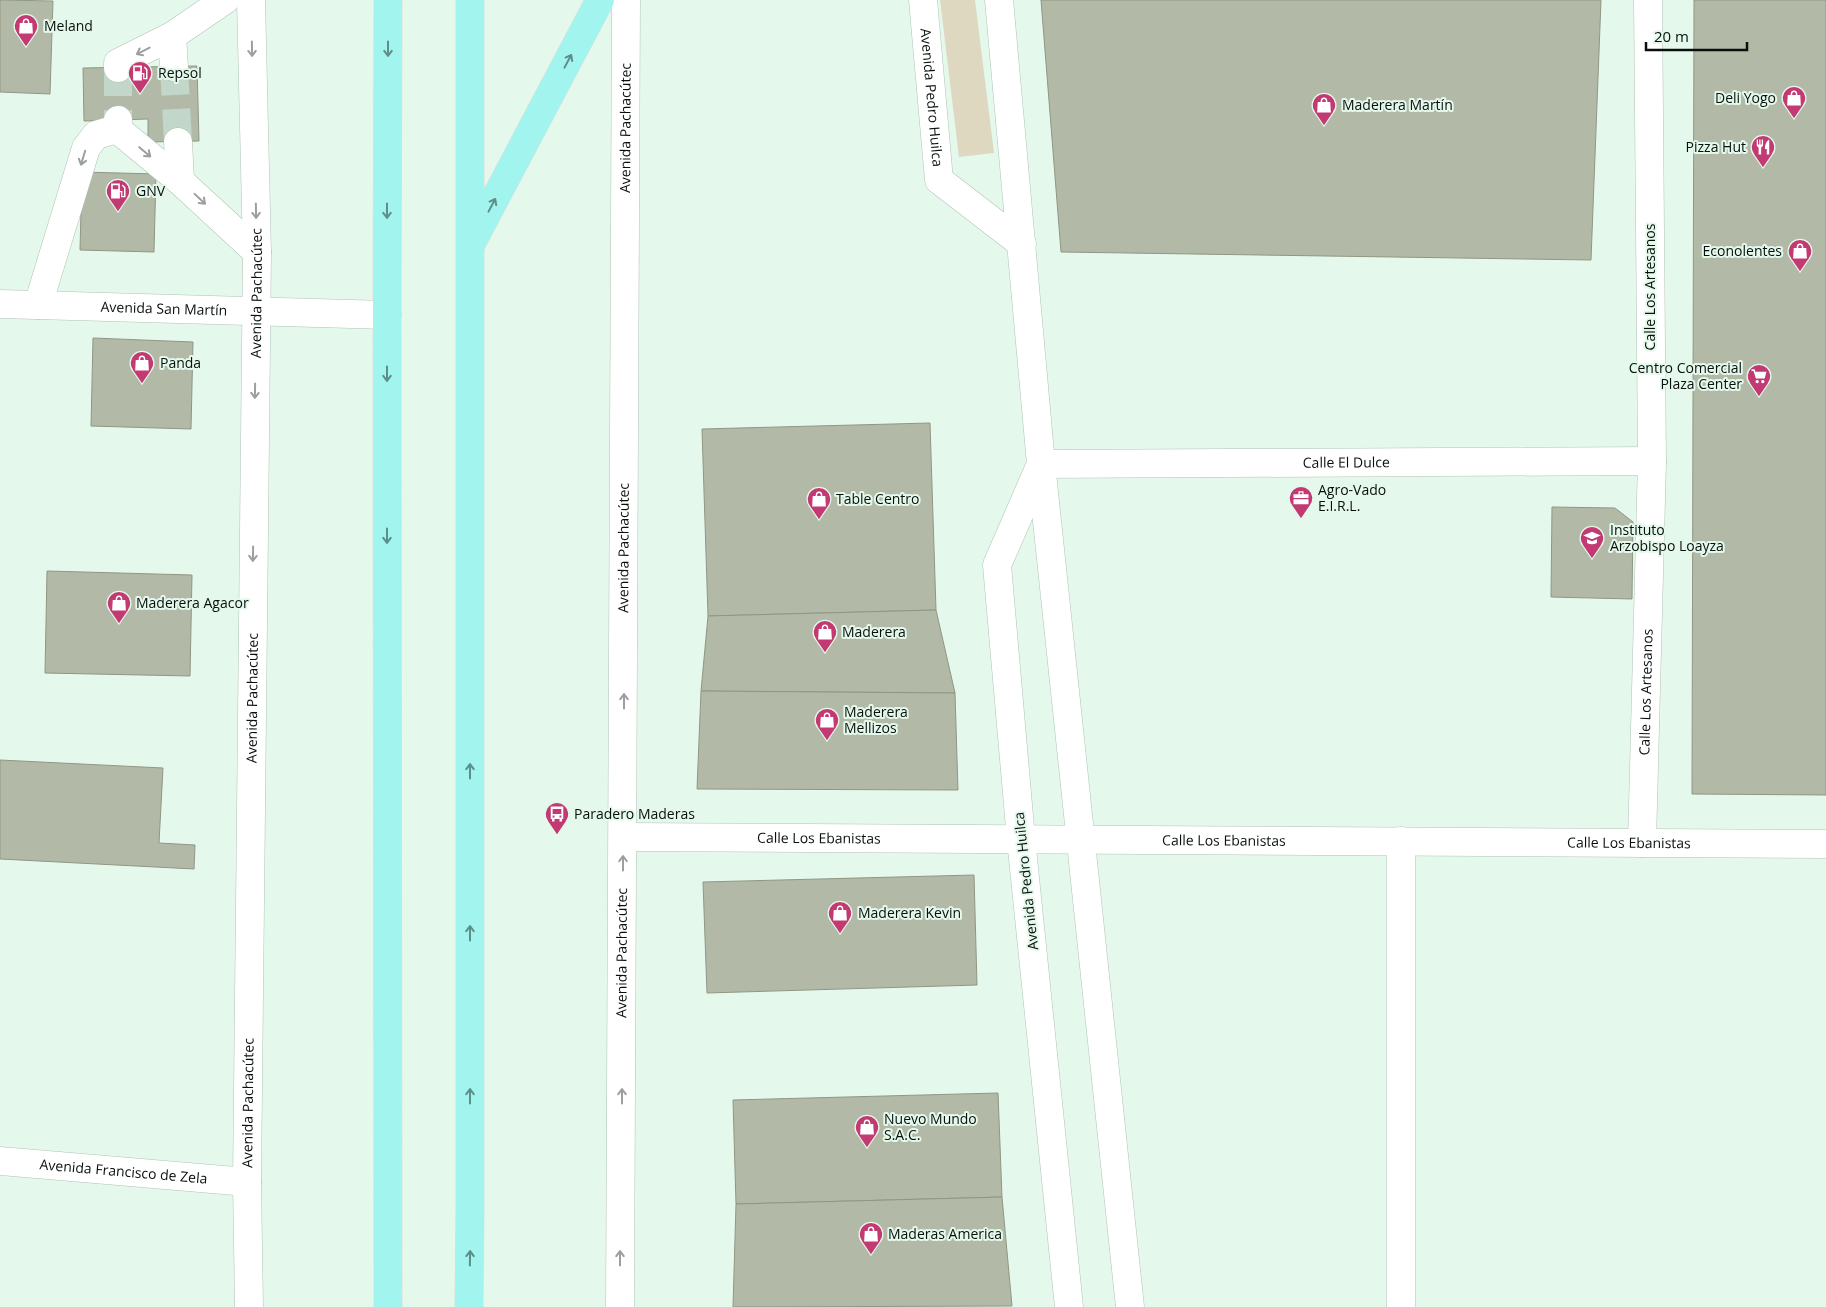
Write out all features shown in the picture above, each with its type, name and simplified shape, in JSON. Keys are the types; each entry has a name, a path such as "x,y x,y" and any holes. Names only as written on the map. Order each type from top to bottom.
{"main road":[{"path":"388,0 388,1307"},
{"path":"469,1307 470,0"},
{"path":"470,248 600,0"}],"street":[{"path":"118,68 118,63 172,36 225,0"},
{"name":"Avenida Pachacútec","path":"249,1307 246,1182 257,252 251,0"},
{"name":"Avenida Pachacútec","path":"620,1307 626,0"},
{"name":"Avenida Pedro Huilca","path":"923,0 939,180 1022,244"},
{"path":"999,0 1041,464 1130,1307"},
{"name":"Calle Los Artesanos","path":"1642,843 1652,461 1648,0"},
{"path":"172,36 174,67"},
{"path":"38,305 86,148 96,135 118,124 257,252"},
{"path":"178,142 180,181"},
{"name":"Avenida San Martín","path":"0,304 387,315"},
{"name":"Calle El Dulce","path":"1041,464 1652,461"},
{"name":"Avenida Pedro Huilca","path":"1041,464 996,565 1021,839 1070,1307"},
{"name":"Calle Los Ebanistas","path":"623,837 1826,844"},
{"path":"1400,841 1401,1307"},
{"name":"Avenida Francisco de Zela","path":"0,1161 246,1182"}],"shaded area":[{"path":"940,0 975,0 994,153 959,157"}],"building":[{"name":"Meland","path":"0,0 53,1 50,94 0,92"},
{"name":"Maderera Martín","path":"1041,0 1601,0 1591,260 1061,252"},
{"name":"Centro Comercial Plaza Center","path":"1694,0 1826,0 1826,795 1692,794"},
{"name":"Repsol","path":"197,66 199,141 148,142 148,119 84,121 83,68"},
{"name":"GNV","path":"82,172 156,174 154,252 80,250"},
{"name":"Panda","path":"93,338 193,342 191,429 91,426"},
{"name":"Table Centro","path":"930,423 936,610 708,616 702,429"},
{"name":"Instituto Arzobispo Loayza","path":"1552,507 1615,508 1633,522 1632,599 1551,597"},
{"name":"Maderera Agacor","path":"47,571 192,575 190,676 45,673"},
{"name":"Maderera","path":"936,610 955,693 701,691 708,616"},
{"name":"Maderera Mellizos","path":"701,691 955,693 958,790 697,789"},
{"path":"0,760 163,768 159,843 195,845 194,869 0,859"},
{"name":"Maderera Kevin","path":"974,875 977,985 707,993 703,882"},
{"name":"Nuevo Mundo S.A.C.","path":"998,1093 1002,1197 736,1204 733,1100"},
{"name":"Maderas America","path":"1002,1197 1012,1306 733,1307 736,1204"}],"tunnel":[{"path":"174,67 178,142"},
{"path":"118,68 118,120"}],"place":[{"name":"Meland","path":"26,47"},
{"name":"Repsol","path":"140,94"},
{"name":"Deli Yogo","path":"1794,119"},
{"name":"Maderera Martín","path":"1324,126"},
{"name":"Pizza Hut","path":"1763,168"},
{"name":"GNV","path":"118,212"},
{"name":"Econolentes","path":"1800,272"},
{"name":"Panda","path":"142,384"},
{"name":"Centro Comercial Plaza Center","path":"1759,397"},
{"name":"Agro-Vado E.I.R.L.","path":"1301,519"},
{"name":"Table Centro","path":"819,520"},
{"name":"Instituto Arzobispo Loayza","path":"1592,559"},
{"name":"Maderera Agacor","path":"119,624"},
{"name":"Maderera","path":"825,653"},
{"name":"Maderera Mellizos","path":"827,741"},
{"name":"Paradero Maderas","path":"557,835"},
{"name":"Maderera Kevin","path":"840,934"},
{"name":"Nuevo Mundo S.A.C.","path":"867,1148"},
{"name":"Maderas America","path":"871,1255"}]}
